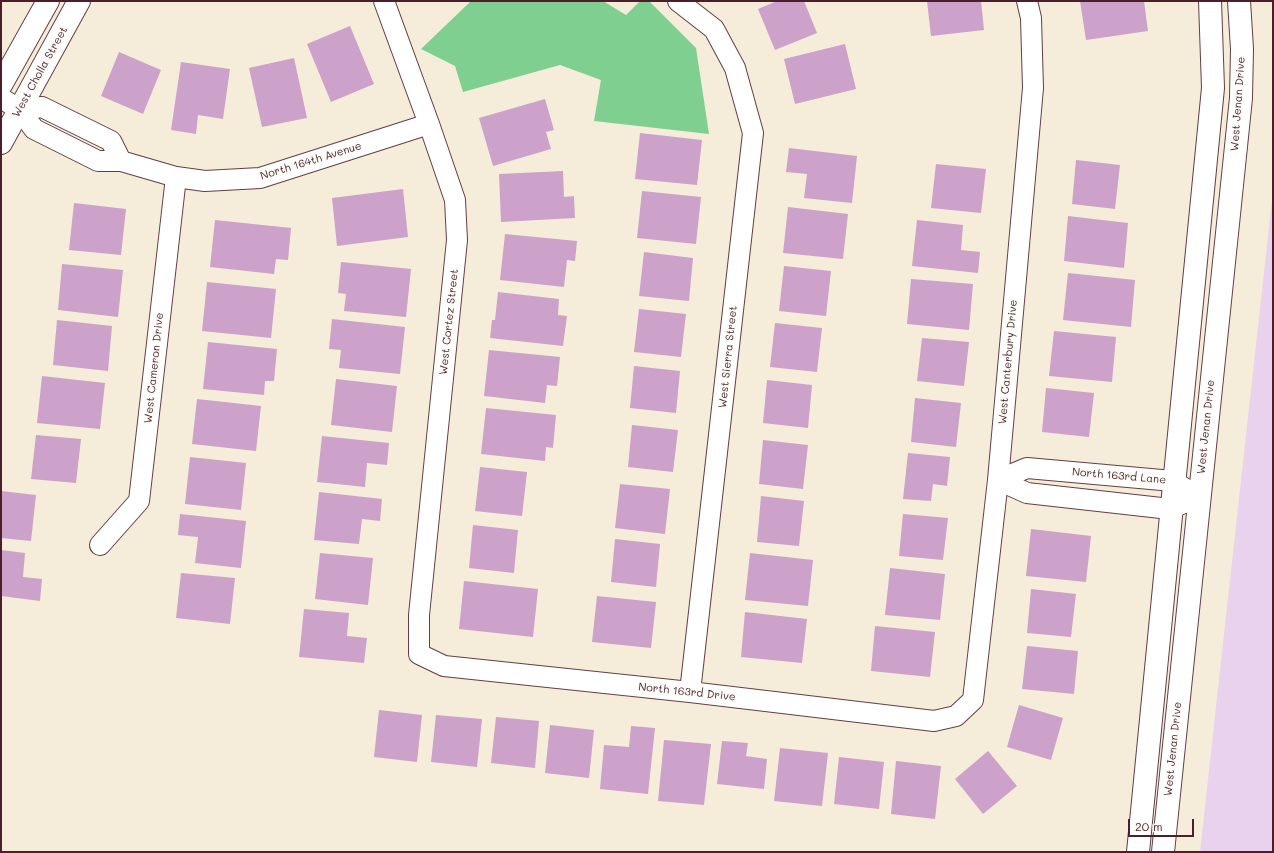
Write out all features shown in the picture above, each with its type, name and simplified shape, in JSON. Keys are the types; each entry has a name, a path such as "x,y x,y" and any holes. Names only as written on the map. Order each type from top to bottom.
{"street":[{"path":"1,85 48,1"},
{"name":"West Cholla Street","path":"1,144 79,1"},
{"name":"West Cortez Street","path":"384,1 455,200 457,240 419,615 419,654"},
{"name":"West Sierra Street","path":"678,1 714,29 735,68 754,133 690,692"},
{"name":"West Canterbury Drive","path":"956,716 973,700 998,480 1033,88 1031,18 1027,1"},
{"path":"1138,852 1170,509 1213,88 1210,1"},
{"name":"West Jenan Drive","path":"1163,852 1241,98 1242,49 1239,1"},
{"path":"1,98 20,110"},
{"name":"North 164th Avenue","path":"20,110 42,107 110,141 121,161 176,177 205,181 260,178 429,124"},
{"name":"West Cameron Drive","path":"100,545 140,500 176,177"},
{"name":"North 163rd Lane","path":"998,480 1027,468 1173,481 1199,497"},
{"path":"998,480 1027,494 1170,509 1199,497"},
{"name":"North 163rd Drive","path":"419,654 444,666 690,692 934,721 956,716"}],"shaded area":[{"path":"1273,191 1273,852 1200,852"}],"green space":[{"path":"471,1 603,1 626,15 640,1 649,1 696,48 709,134 594,121 601,80 560,65 463,92 455,66 421,49"}],"building":[{"path":"777,1 804,1 817,33 775,50 758,9"},
{"path":"927,1 981,1 984,30 931,36"},
{"path":"1080,1 1144,1 1148,31 1086,40"},
{"path":"350,26 374,84 331,102 307,44"},
{"path":"845,44 856,89 795,104 784,59"},
{"path":"119,52 161,70 143,114 101,96"},
{"path":"294,58 307,118 262,127 249,68"},
{"path":"181,62 230,69 223,119 198,115 196,134 171,130"},
{"path":"545,99 554,130 546,132 551,149 493,166 479,118"},
{"path":"640,133 702,140 697,185 635,179"},
{"path":"789,148 857,156 852,203 804,198 807,174 786,172"},
{"path":"1076,160 1120,165 1115,209 1072,204"},
{"path":"936,164 986,169 981,213 931,208"},
{"path":"563,171 564,197 574,196 575,218 501,222 499,174"},
{"path":"403,189 408,237 337,246 332,198"},
{"path":"642,191 701,197 696,244 637,238"},
{"path":"74,203 126,209 121,255 69,250"},
{"path":"788,207 848,214 843,259 783,253"},
{"path":"1068,216 1128,223 1124,268 1064,261"},
{"path":"215,220 291,228 288,260 276,259 274,274 210,267"},
{"path":"917,220 963,225 961,250 980,252 978,273 912,266"},
{"path":"505,234 577,241 575,261 567,260 564,287 500,280"},
{"path":"644,252 693,258 689,301 639,296"},
{"path":"341,262 411,269 406,317 344,311 346,294 338,293"},
{"path":"62,264 123,270 118,317 58,310"},
{"path":"784,266 831,271 826,316 779,311"},
{"path":"1068,273 1135,280 1131,327 1063,320"},
{"path":"911,279 973,284 969,330 907,324"},
{"path":"207,282 276,289 271,338 202,331"},
{"path":"498,292 559,299 558,315 567,316 563,346 490,338 492,320 495,320"},
{"path":"639,309 686,314 681,357 634,352"},
{"path":"332,319 405,327 400,374 339,368 341,350 329,349"},
{"path":"57,320 112,326 108,371 53,365"},
{"path":"775,323 822,328 817,372 770,367"},
{"path":"1054,331 1116,337 1112,382 1049,376"},
{"path":"922,338 969,342 964,386 917,381"},
{"path":"208,342 277,349 274,381 265,381 264,395 203,389"},
{"path":"489,350 560,357 557,386 547,385 545,403 484,396"},
{"path":"634,366 680,371 676,413 630,408"},
{"path":"42,376 105,383 100,429 37,423"},
{"path":"336,379 397,386 392,432 331,425"},
{"path":"767,380 812,385 808,428 763,423"},
{"path":"1046,388 1094,393 1089,437 1042,432"},
{"path":"915,398 961,403 956,447 911,442"},
{"path":"197,399 261,406 256,451 192,444"},
{"path":"486,408 556,415 553,448 546,447 545,461 481,454"},
{"path":"632,425 678,430 673,472 628,467"},
{"path":"36,435 81,439 76,483 31,479"},
{"path":"322,436 389,443 387,465 367,463 365,487 317,482"},
{"path":"763,440 808,445 803,489 759,484"},
{"path":"908,453 950,457 947,486 933,484 931,501 903,499"},
{"path":"190,457 246,463 241,510 185,504"},
{"path":"480,467 527,472 522,516 475,511"},
{"path":"620,484 670,489 665,534 615,528"},
{"path":"1,491 36,495 31,541 1,538"},
{"path":"319,492 382,499 380,521 362,519 359,544 314,540"},
{"path":"761,496 804,501 799,546 757,542"},
{"path":"180,514 246,521 241,568 195,563 198,537 178,535"},
{"path":"903,514 948,518 943,560 899,556"},
{"path":"473,525 518,530 514,573 469,568"},
{"path":"1031,529 1091,536 1086,582 1026,576"},
{"path":"615,539 660,544 656,587 611,582"},
{"path":"1,550 25,553 23,577 42,579 40,601 1,596"},
{"path":"320,553 373,558 368,605 315,599"},
{"path":"750,553 813,560 808,606 745,600"},
{"path":"890,568 945,574 940,620 885,615"},
{"path":"181,573 235,578 230,624 176,618"},
{"path":"464,581 538,589 533,637 459,629"},
{"path":"1031,589 1076,594 1071,637 1027,633"},
{"path":"597,596 656,602 651,648 592,642"},
{"path":"304,609 349,613 347,636 367,638 364,663 299,657"},
{"path":"745,612 807,619 802,663 741,657"},
{"path":"875,626 935,632 930,677 871,671"},
{"path":"1027,646 1078,651 1074,694 1022,689"},
{"path":"1019,705 1063,718 1051,760 1007,747"},
{"path":"379,710 422,715 417,762 374,757"},
{"path":"436,715 482,719 477,767 431,762"},
{"path":"496,717 539,721 535,768 491,763"},
{"path":"550,725 594,730 589,778 545,773"},
{"path":"631,726 655,728 648,794 600,789 604,745 629,747"},
{"path":"664,740 711,744 704,805 658,801"},
{"path":"722,741 748,743 746,756 767,759 764,789 717,784"},
{"path":"780,748 828,753 822,806 774,801"},
{"path":"988,751 1017,786 983,814 955,779"},
{"path":"839,757 884,762 879,809 834,804"},
{"path":"896,761 941,766 935,819 891,814"}]}
